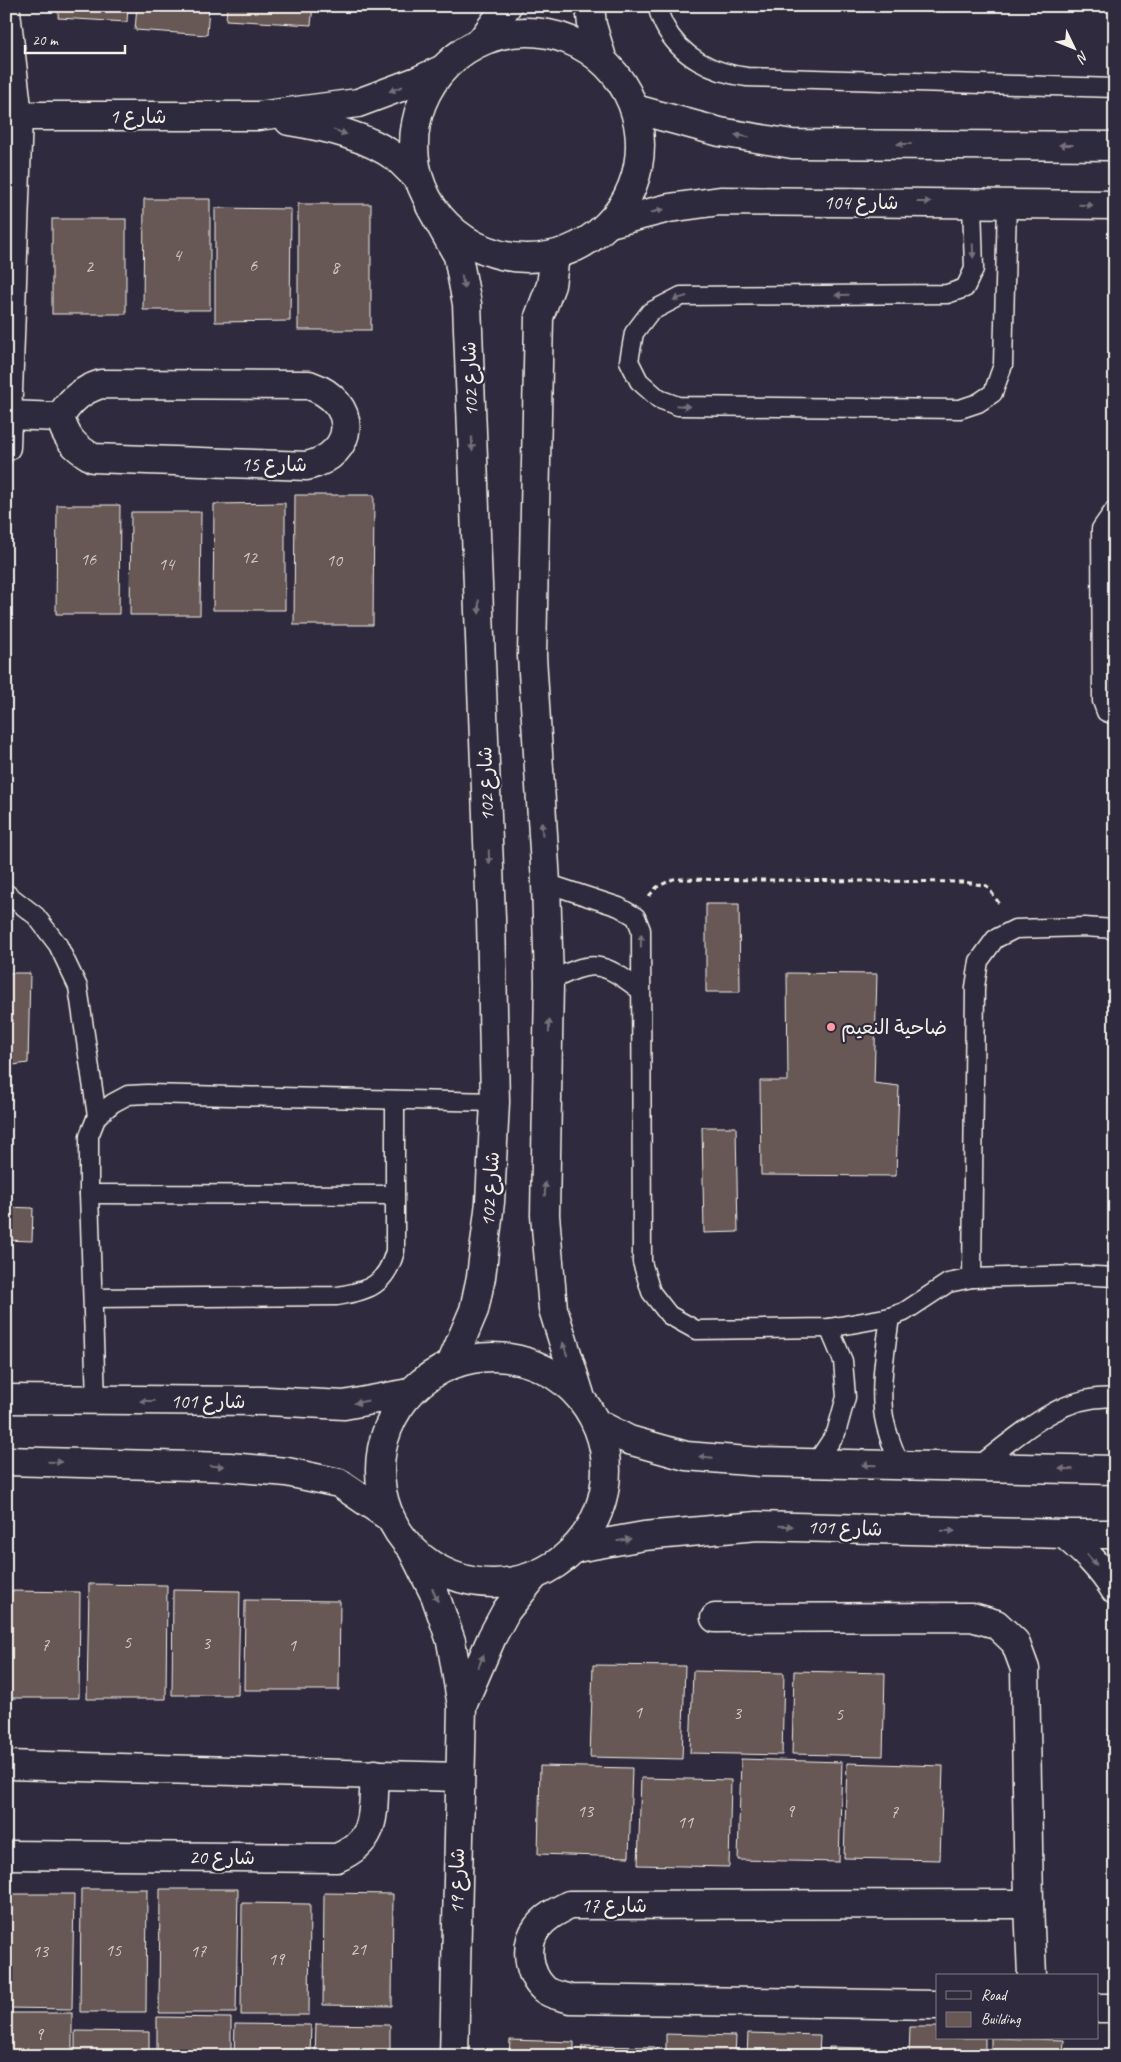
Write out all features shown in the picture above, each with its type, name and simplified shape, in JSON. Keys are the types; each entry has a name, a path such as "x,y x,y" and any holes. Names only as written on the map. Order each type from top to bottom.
{"street":[{"path":"481,41 523,31 565,37 602,58 622,81 636,109 641,149 632,189 610,223 584,244 555,256 507,258 463,240 430,206 418,179 413,140 421,102 441,70 481,41 507,6"},
{"path":"590,6 592,25 602,58"},
{"path":"6,12 18,116 6,447"},
{"name":"شارع 1","path":"18,116 258,116 358,103 441,70"},
{"path":"636,109 720,132 792,144 1115,146"},
{"name":"شارع 1","path":"258,116 326,127 372,144 398,159 418,179"},
{"name":"شارع 104","path":"610,223 670,208 720,201 972,202 1115,205"},
{"name":"شارع 102","path":"430,206 458,256 467,304 491,918 495,1102 490,1202 481,1277 474,1310 451,1364"},
{"path":"555,256 551,285 539,317 532,646 546,883 549,982 545,1215 553,1309 580,1395 598,1424 607,1467 600,1510 576,1548 534,1576 491,1584 449,1575 413,1552 399,1536 389,1517 379,1474 386,1430 409,1392 451,1364 497,1356 542,1366 580,1395"},
{"name":"شارع 15","path":"101,384 309,385 331,396 345,417 347,429 336,450 316,464 307,466 92,458 78,450 70,440 63,429 60,417 76,395 87,388 101,384"},
{"path":"8,415 60,417"},
{"name":"شارع 101","path":"6,1399 267,1401 344,1405 409,1392"},
{"path":"598,1424 629,1440 686,1456 760,1462 1115,1470"},
{"path":"6,1461 229,1467 287,1472 339,1483 389,1517"},
{"name":"شارع 101","path":"576,1548 644,1536 757,1526 1115,1534"},
{"path":"1064,1534 1089,1556 1115,1590"},
{"name":"شارع 19","path":"413,1552 435,1595 451,1641 462,1706 454,2056"},
{"name":"شارع 19","path":"462,1706 492,1637 503,1617 534,1576"},
{"path":"714,1618 972,1617 996,1624 1015,1642 1026,1668 1029,1904 1032,1974"},
{"path":"6,1765 459,1777"},
{"name":"شارع 20","path":"6,1855 337,1858 358,1846 366,1836 371,1824 375,1774"},
{"name":"شارع 17","path":"936,2005 570,1999 544,1989 535,1975 528,1955 531,1940 537,1927 551,1914 569,1906 1029,1904"},
{"path":"1098,2008 1115,2008"}],"lane":[{"path":"658,6 658,11 667,31 680,48 704,65 730,75 1115,88"},
{"path":"972,202 974,269 965,288 947,294 681,296 650,312 634,333 629,361 639,381 658,399 678,406 960,410 978,403 993,393 1003,365 1007,203"},
{"path":"1115,509 1102,528 1102,701 1106,712 1115,715"},
{"path":"546,883 619,907 636,917 641,930 642,1262 650,1292 669,1315 696,1330 829,1328 890,1317 904,1312 948,1283 972,1278 1077,1275 1115,1277"},
{"path":"6,893 36,916 58,945 78,987 97,1116"},
{"path":"972,1278 975,987 979,961 995,939 1014,929 1084,927 1115,929"},
{"path":"549,982 575,968 598,966 616,972 640,990"},
{"path":"96,1400 89,1194 89,1136 97,1116 113,1103 128,1095 495,1102"},
{"path":"93,1298 337,1296 358,1292 374,1286 386,1275 395,1251 395,1100"},
{"path":"89,1194 395,1195"},
{"path":"890,1317 883,1374 883,1411 890,1439 900,1466"},
{"path":"816,1463 836,1433 846,1397 843,1362 829,1328"},
{"path":"977,1467 1038,1421 1071,1402 1115,1398"}],"path":[{"path":"636,917 644,901 657,888 674,879 965,882 987,886 996,896 1014,929"}],"building":[{"path":"59,6 128,6 127,22 58,18"},
{"path":"137,6 209,6 207,35 135,30"},
{"path":"227,6 313,6 311,25 226,20"},
{"path":"144,199 210,199 210,310 143,310"},
{"path":"298,204 371,204 371,330 298,330"},
{"path":"215,208 291,209 290,321 215,322"},
{"path":"52,219 126,219 126,314 52,314"},
{"path":"295,495 374,495 373,625 294,625"},
{"path":"285,503 285,610 213,610 214,504"},
{"path":"57,505 120,505 119,614 56,614"},
{"path":"131,512 201,512 200,615 130,615"},
{"path":"706,904 739,904 740,992 706,992"},
{"path":"6,973 30,973 28,1063 6,1066"},
{"name":"ضاحية النعيم","path":"787,973 877,974 874,1083 899,1086 896,1176 761,1175 760,1081 788,1081"},
{"path":"702,1127 736,1127 738,1232 704,1233"},
{"path":"6,1207 33,1208 32,1241 6,1240"},
{"path":"89,1584 167,1585 166,1699 87,1699"},
{"path":"173,1590 240,1591 238,1695 172,1695"},
{"path":"11,1591 80,1592 79,1698 10,1698"},
{"path":"245,1600 340,1601 339,1690 244,1690"},
{"path":"593,1665 685,1666 682,1759 590,1757"},
{"path":"693,1671 784,1673 782,1755 690,1753"},
{"path":"794,1671 885,1673 883,1756 792,1754"},
{"path":"741,1759 842,1762 839,1862 738,1860"},
{"path":"847,1763 943,1766 940,1860 844,1858"},
{"path":"540,1766 632,1768 629,1857 538,1854"},
{"path":"641,1778 731,1780 729,1867 638,1865"},
{"path":"81,1889 147,1889 146,2012 80,2012"},
{"path":"160,1889 238,1889 236,2013 159,2013"},
{"path":"324,1893 393,1894 392,2006 323,2005"},
{"path":"6,1894 74,1894 72,2009 6,2008"},
{"path":"242,1903 310,1904 309,2015 241,2015"},
{"path":"6,2013 72,2013 72,2056 6,2056"},
{"path":"157,2017 231,2018 231,2056 157,2056"},
{"path":"235,2024 311,2025 310,2056 234,2056"},
{"path":"316,2024 390,2025 390,2056 315,2056"},
{"path":"910,2027 936,2027 936,2040 985,2040 985,2056 909,2056"},
{"path":"75,2031 149,2032 149,2056 75,2056"},
{"path":"748,2033 820,2035 819,2056 747,2056"},
{"path":"666,2034 736,2036 735,2056 666,2056"},
{"path":"510,2040 574,2042 574,2056 509,2056"},
{"path":"991,2040 1064,2040 1063,2056 991,2056"},
{"path":"582,2046 655,2047 655,2056 581,2056"},
{"path":"829,2047 897,2049 897,2056 829,2056"}],"place":[{"name":"ضاحية النعيم","path":"831,1027"}]}
